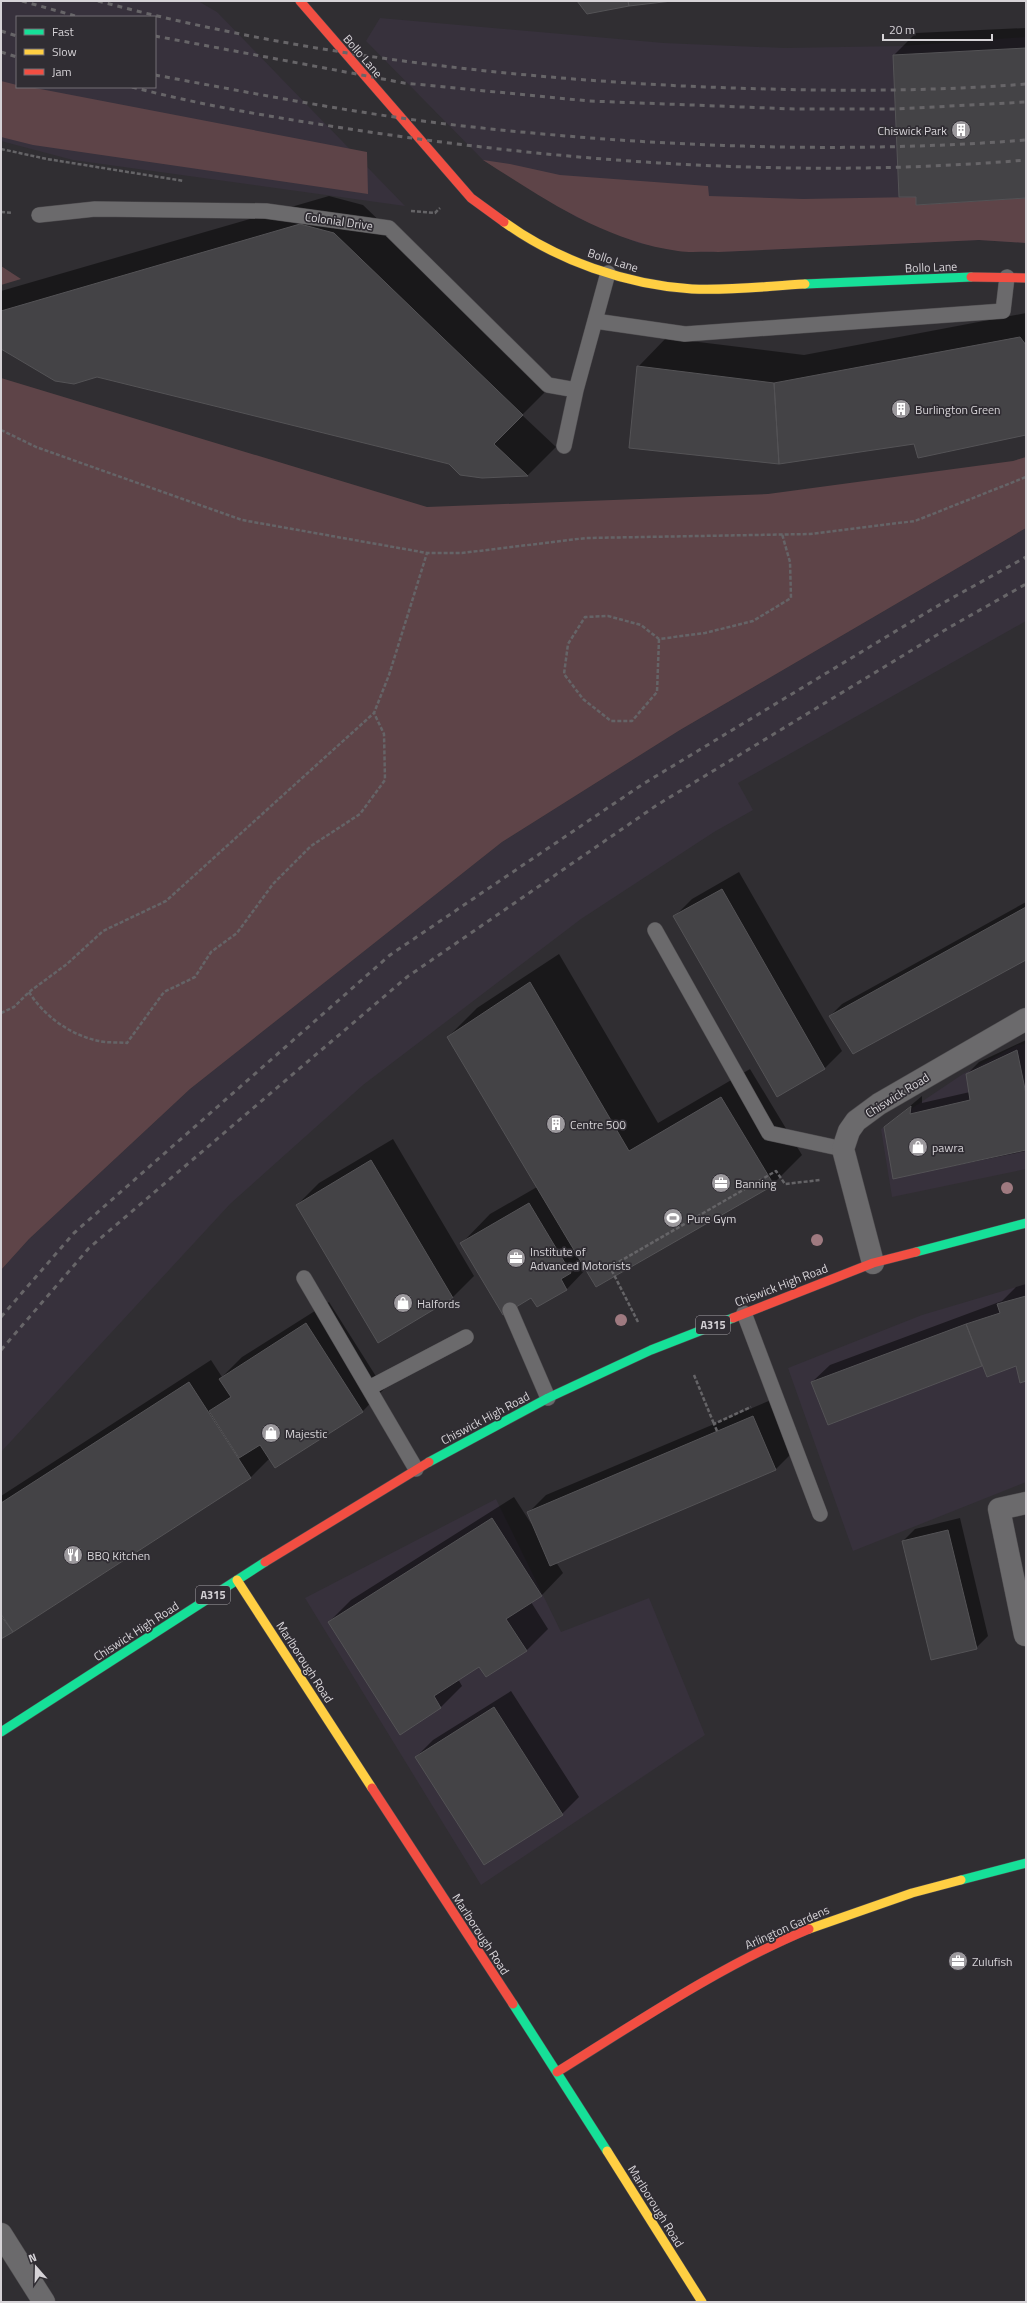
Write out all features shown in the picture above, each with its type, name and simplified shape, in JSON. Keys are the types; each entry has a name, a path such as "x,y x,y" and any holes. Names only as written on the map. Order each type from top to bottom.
{"street":[{"name":"Bollo Lane","path":"300,1 471,198 514,229 559,253 608,273 646,283 692,289 1007,277 1026,278"},
{"name":"Chiswick Road","path":"843,1149 849,1131 856,1121 879,1104 1026,1019"},
{"path":"843,1149 873,1262"},
{"name":"Chiswick High Road","path":"1,1732 237,1580 416,1469 548,1398 651,1350 873,1262 1026,1223"},
{"path":"1024,1635 999,1509 1026,1503"},
{"name":"Marlborough Road","path":"237,1580 557,2072 702,2302"},
{"name":"Arlington Gardens","path":"557,2072 698,1985 768,1946 824,1922 912,1892 1026,1863"},
{"path":"1,2234 44,2302"}],"lane":[{"name":"Colonial Drive","path":"39,215 95,208 266,211 389,228 548,384 576,390"},
{"path":"564,446 576,390 608,273"},
{"path":"596,321 685,334 1002,311 1007,277"},
{"path":"655,930 769,1133 843,1149"},
{"path":"304,1278 416,1469"},
{"path":"510,1310 548,1398"},
{"path":"744,1313 820,1514"},
{"path":"369,1388 466,1337"}],"path":[{"path":"1,430 36,447 242,520 427,552 462,553 586,538 810,534 915,522 1026,477"},
{"path":"659,639 657,692 632,720 611,721 583,699 564,674 568,644 585,617 608,616 641,625 659,639 705,633 753,620 791,598 790,562 782,534"},
{"path":"1,1012 14,1007 29,992 67,964 103,931 166,901 374,713 389,675 427,552"},
{"path":"29,992 38,1006 66,1029 99,1041 126,1043 164,992 195,976 211,952 236,933 273,884 311,846 360,814 385,780 384,734 374,713"},
{"path":"651,1350 610,1267 776,1171 785,1184 849,1176"},
{"path":"694,1375 717,1431"},
{"path":"714,1424 775,1397"}],"shaded area":[{"path":"1,1 198,1 217,12 405,206 73,160 1,141"},
{"path":"380,18 664,43 785,48 901,46 1026,37 1026,243 979,240 718,252 679,251 638,243 576,217 483,160 366,41"},
{"path":"1,81 16,85 16,88 35,88 367,152 368,194 33,145 1,137"},
{"path":"483,160 510,164 560,175 708,186 709,196 803,199 916,197 917,205 1026,198 1026,243 979,240 718,252 678,251 651,246 600,228 552,203"},
{"path":"1,266 21,279 1,285"},
{"path":"1,378 427,507 768,494 1013,461 1026,457 1026,528 680,730 502,842 190,1089 29,1239 1,1270"},
{"path":"1026,528 1026,621 738,783 753,810 714,832 581,919 363,1085 230,1204 1,1452 1,1270 29,1239 190,1089 502,842 680,730"},
{"path":"1026,1044 1026,1169 892,1197 881,1129 963,1074 1017,1045"},
{"path":"1026,1284 1026,1482 853,1551 788,1368 922,1315"},
{"path":"496,1499 561,1632 649,1598 705,1735 481,1885 305,1598"}],"building":[{"path":"577,1 628,1 629,6 587,14"},
{"path":"628,1 672,1 629,6"},
{"name":"Chiswick Park","path":"1026,48 1026,198 916,205 916,197 899,197 893,55"},
{"path":"300,224 334,233 523,415 494,444 528,476 482,478 460,475 449,464 97,377 74,384 55,381 1,349 1,311"},
{"name":"Burlington Green","path":"1020,337 1026,345 1026,435 918,458 914,444 779,464 774,383"},
{"path":"637,366 774,383 779,464 629,448"},
{"path":"722,889 825,1069 777,1097 673,916"},
{"path":"1026,907 1026,960 853,1054 829,1016"},
{"name":"Centre 500","path":"530,982 629,1151 721,1097 774,1185 596,1287 447,1037"},
{"path":"1017,1050 1026,1094 1026,1150 893,1179 884,1127 911,1106 910,1114 970,1100 966,1074"},
{"path":"371,1160 453,1298 378,1343 296,1205"},
{"name":"Institute of Advanced Motorists","path":"529,1203 571,1273 561,1279 567,1290 537,1307 531,1298 503,1315 460,1243"},
{"path":"1026,1296 1026,1381 1020,1383 1016,1366 987,1377 966,1324 1000,1313 997,1304"},
{"path":"306,1323 363,1412 275,1468 260,1445 239,1458 209,1411 231,1397 219,1379"},
{"path":"966,1324 982,1366 828,1425 811,1382"},
{"path":"189,1382 251,1478 13,1632 1,1614 1,1503"},
{"path":"753,1416 776,1470 550,1566 527,1512"},
{"path":"492,1518 542,1596 506,1619 527,1651 486,1677 479,1667 434,1696 441,1708 400,1735 328,1622"},
{"path":"948,1530 977,1649 931,1660 902,1541"},
{"path":"1,1616 13,1632 1,1639"},
{"path":"494,1707 563,1815 484,1865 415,1757"}],"railway":[{"path":"22,1 75,16"},
{"path":"98,1 170,19 315,48 388,59 535,76 683,86 812,90 940,89 1026,84"},
{"path":"1,31 16,36"},
{"path":"156,36 404,83 589,101 794,109 896,109 1026,102"},
{"path":"1,52 16,57"},
{"path":"156,75 373,114 518,132 590,138 663,143 809,147 954,145 1026,140"},
{"path":"136,88 196,102 292,120 390,135 548,154 628,161 707,166 867,168 1026,160"},
{"path":"1,1317 74,1233 390,955 643,784 934,608 1026,557"},
{"path":"1,1350 89,1248 407,977 657,805 950,627 1026,584"}],"traffic: fast":[{"path":"805,284 971,277"},
{"path":"916,1252 1026,1223"},
{"path":"429,1462 548,1398 651,1350 733,1318"},
{"path":"1,1732 265,1562"},
{"path":"961,1880 1026,1863"},
{"path":"513,2004 607,2151"}],"traffic: slow":[{"path":"504,222 524,236 569,259 618,276 667,287 692,289 734,289 805,284"},
{"path":"237,1580 372,1788"},
{"path":"809,1929 912,1893 961,1880"},
{"path":"607,2151 702,2302"}],"traffic: jam":[{"path":"300,1 471,198 504,222"},
{"path":"971,277 1026,278"},
{"path":"733,1318 873,1263 916,1252"},
{"path":"265,1562 429,1462"},
{"path":"372,1788 513,2004"},
{"path":"557,2072 680,1995 744,1960 809,1929"}],"place":[{"name":"Chiswick Park","path":"961,130"},
{"name":"Burlington Green","path":"901,409"},
{"name":"Centre 500","path":"556,1124"},
{"name":"pawra","path":"918,1147"},
{"name":"Banning","path":"721,1183"},
{"name":"Pure Gym","path":"673,1218"},
{"name":"Institute of Advanced Motorists","path":"516,1258"},
{"name":"Halfords","path":"403,1303"},
{"name":"Majestic","path":"271,1433"},
{"name":"BBQ Kitchen","path":"73,1555"},
{"name":"Zulufish","path":"958,1961"}]}
